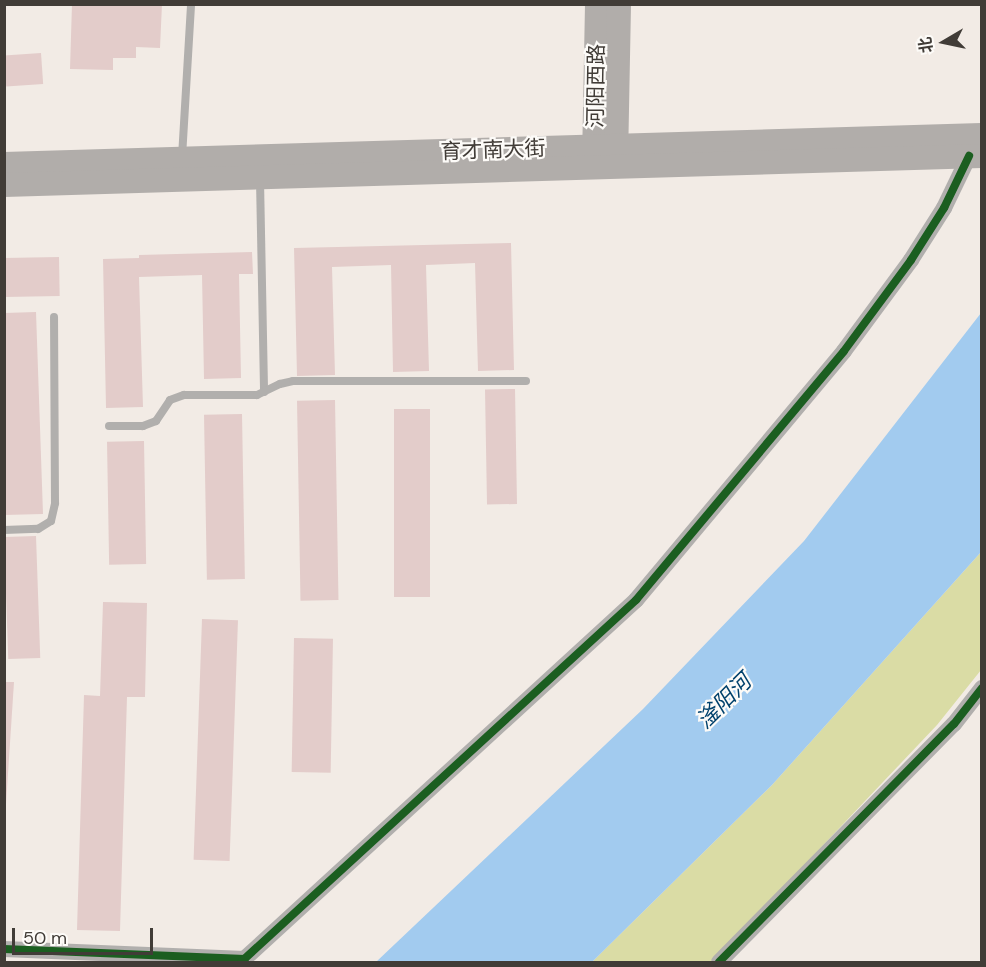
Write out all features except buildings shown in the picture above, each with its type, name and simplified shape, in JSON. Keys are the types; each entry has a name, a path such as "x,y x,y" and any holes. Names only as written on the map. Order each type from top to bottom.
{"main road":[{"name":"河阳西路","path":"597,4 606,157"},
{"name":"河阳西路","path":"606,157 619,4"},
{"name":"育才南大街","path":"4,164 182,159 606,157 978,151"},
{"name":"育才南大街","path":"4,185 260,177 606,157"}],"street":[{"path":"4,949 243,961 636,600 850,342 911,260 978,151"},
{"path":"719,963 954,724 981,688"}],"lane":[{"path":"182,159 191,4"},
{"path":"260,177 264,392"},
{"path":"4,530 38,529 51,521 54,502 54,317"},
{"path":"109,426 143,426 156,421 170,400 184,395 257,394 293,381 526,381"}],"green space":[{"path":"981,552 981,670 937,725 757,915 710,962 592,962 772,785"}],"water":[{"name":"滏阳河","path":"981,313 981,552 772,785 592,962 376,962 643,709 804,541"}],"cycle path":[{"path":"241,962 636,600 844,351 911,260 944,208 969,156"},
{"path":"719,962 954,724 982,688"},
{"path":"4,949 245,959"}]}
